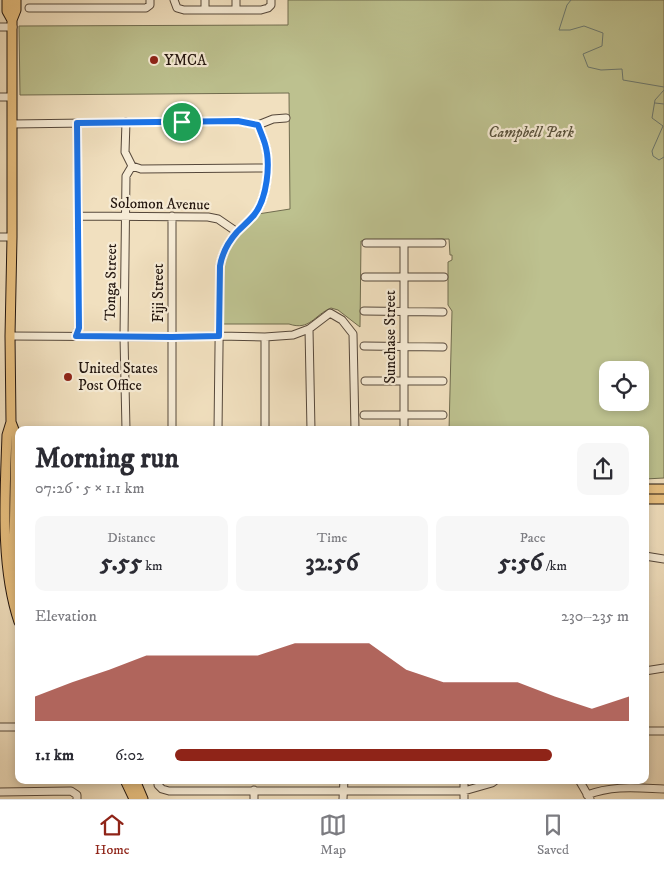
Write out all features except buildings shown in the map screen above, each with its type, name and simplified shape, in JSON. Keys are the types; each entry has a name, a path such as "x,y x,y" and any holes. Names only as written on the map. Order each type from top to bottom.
{"main road":[{"path":"7,0 7,11 13,23"},
{"path":"15,609 6,579 2,509 7,435 11,422 12,97 13,23 16,0"},
{"path":"11,422 15,432"},
{"path":"649,489 664,489"},
{"path":"649,499 664,499"},
{"path":"2,509 15,509"},
{"path":"15,536 15,558"},
{"path":"127,784 134,799"},
{"path":"136,784 143,799"}],"street":[{"path":"174,0 177,8 262,10 271,5 271,0"},
{"path":"205,0 205,9"},
{"path":"236,0 236,9"},
{"path":"29,8 146,8 150,2"},
{"path":"0,26 13,23"},
{"path":"0,97 12,97"},
{"path":"12,124 238,121 258,125 273,119 286,118"},
{"path":"126,122 125,152 132,166 141,169 267,168"},
{"path":"76,336 79,328 77,123"},
{"path":"218,426 220,266 222,257 237,232 254,215 262,203 265,192 266,145 258,125"},
{"name":"Tonga Street","path":"126,426 124,337 126,176 132,166"},
{"name":"Solomon Avenue","path":"78,216 208,217 218,219 237,232"},
{"name":"Fiji Street","path":"172,216 172,426"},
{"path":"0,237 12,237"},
{"path":"366,243 442,243"},
{"name":"Sunchase Street","path":"404,243 404,426"},
{"path":"365,277 444,277"},
{"path":"364,312 444,312"},
{"path":"10,336 265,337 293,335 309,329 330,313 342,320 353,334 354,426"},
{"path":"309,329 311,426"},
{"path":"264,426 265,337"},
{"path":"364,346 443,347"},
{"path":"364,381 443,381"},
{"path":"364,415 443,416"},
{"path":"649,557 664,559"},
{"path":"649,670 664,668"},
{"path":"0,727 15,727"},
{"path":"649,731 664,731"},
{"path":"158,784 162,789 169,791 254,790 343,795 398,795 464,791 488,784"},
{"path":"464,784 464,799"},
{"path":"581,784 589,797 603,789 627,784 664,789"},
{"path":"254,790 254,799"},
{"path":"0,792 71,791 77,795 77,799"}],"green space":[{"name":"Campbell Park","path":"288,0 664,0 664,478 649,479 649,426 449,426 452,311 448,305 448,262 452,260 452,255 450,255 449,239 361,241 360,327 338,310 331,308 307,324 296,326 289,324 222,324 223,262 237,234 258,214 290,209 289,93 20,95 19,26 288,25"}],"waterway":[{"path":"571,0 567,5 559,30 570,30 584,26 603,33 602,46 583,54 588,67 601,70 622,69 623,80 664,87"},
{"path":"664,90 655,100 652,118 663,126 652,151 653,156 659,160 664,157"},
{"path":"655,103 664,104"}],"place":[{"name":"YMCA","path":"154,60"},
{"name":"United States Post Office","path":"68,377"}],"route":[{"path":"238,121 258,125 266,145 267,168 262,203 254,215 237,232 222,257 220,266 219,336 76,336 79,328 77,123 182,122 238,121"}]}
